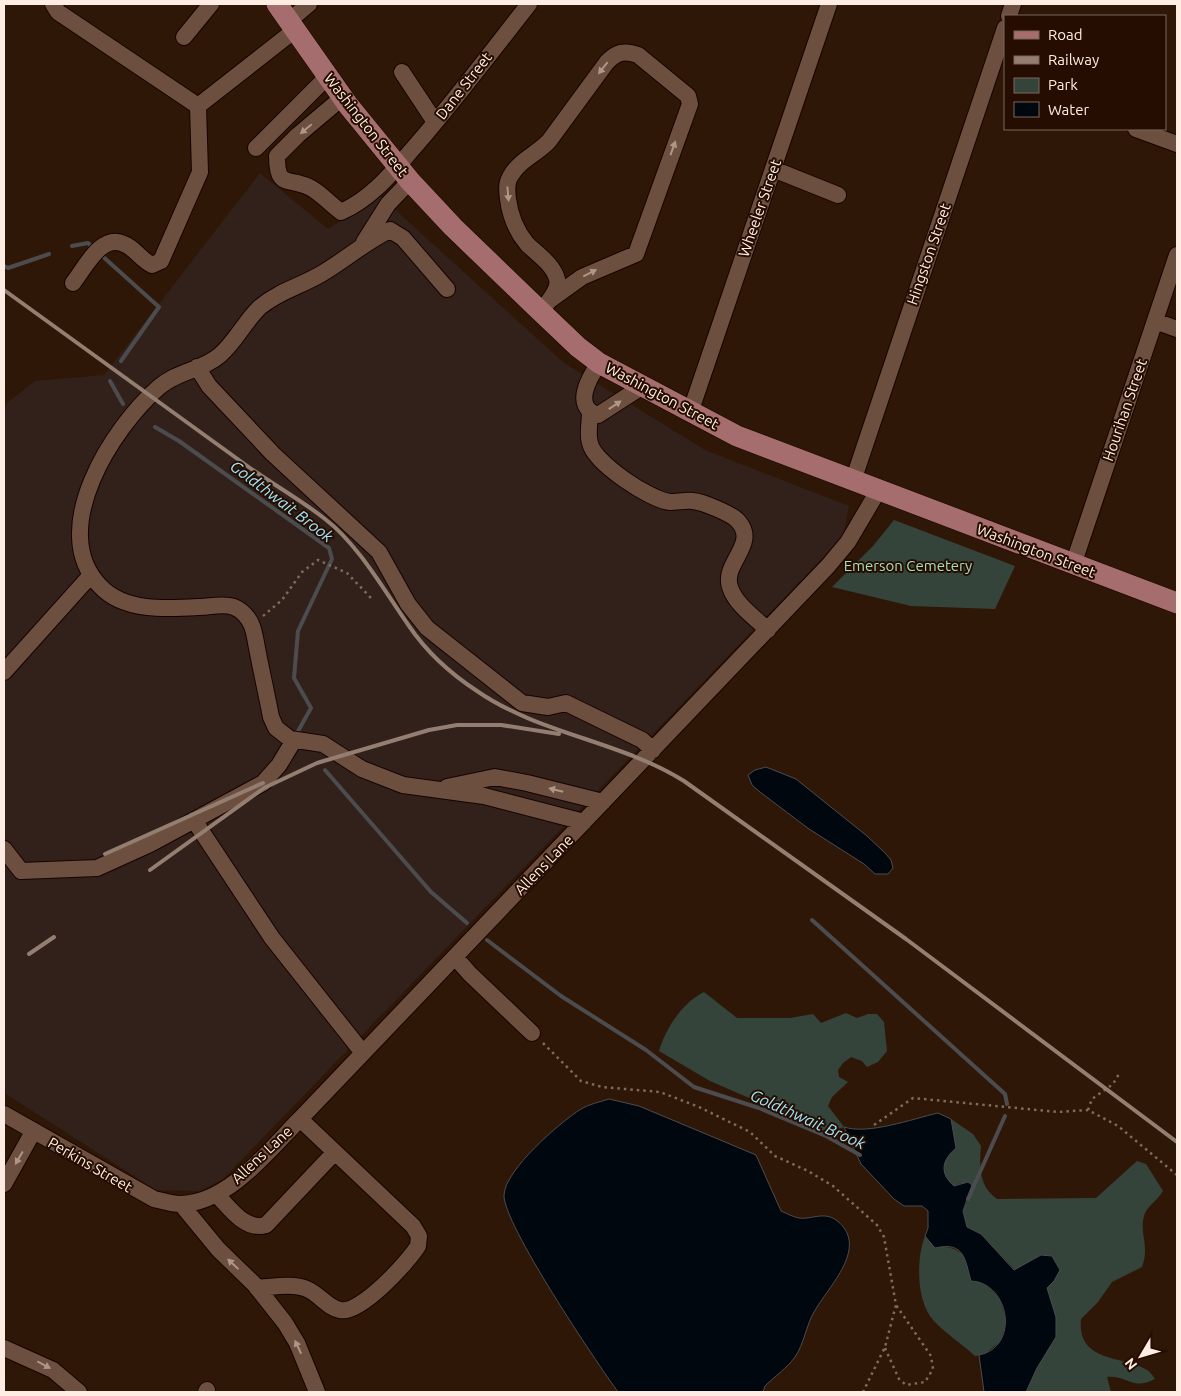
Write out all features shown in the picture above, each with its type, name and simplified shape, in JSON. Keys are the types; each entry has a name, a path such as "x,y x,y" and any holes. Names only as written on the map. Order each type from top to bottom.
{"main road":[{"name":"Washington Street","path":"287,18 343,97 404,173 453,227 545,306 599,363 690,413 737,436 1177,603"}],"street":[{"path":"53,4 58,12 198,106"},
{"path":"184,37 211,4"},
{"path":"73,282 98,251 109,242 125,244 148,264 152,265 161,261 200,172 198,106 287,18 309,4"},
{"name":"Dane Street","path":"404,173 435,122 529,4"},
{"name":"Wheeler Street","path":"690,413 829,4"},
{"name":"Hingston Street","path":"854,481 1004,31"},
{"path":"622,52 638,54 688,96 690,104 636,254 582,277 545,306 556,287 557,279 551,267 520,234 511,213 507,184 516,168 527,158 538,152 549,141 607,62 616,54 622,52"},
{"path":"402,72 435,122"},
{"path":"256,148 328,76"},
{"path":"343,97 298,135 277,156 277,170 281,177 291,183 309,187 340,212 355,206 383,182 404,173"},
{"path":"1139,130 1177,144"},
{"path":"773,169 838,195"},
{"path":"361,246 388,204 404,173"},
{"path":"447,289 403,238 390,230 361,246 320,275 269,300 221,354 210,363 172,378 160,386 112,442 96,470 82,518 81,551 91,575 112,597 127,603 162,607 217,605 234,607 244,612 252,626 271,717 282,734 294,740 323,744 362,769 403,785 484,796 584,822"},
{"name":"Hourihan Street","path":"1073,565 1177,254"},
{"path":"1155,321 1177,329"},
{"path":"599,363 585,390 584,404 590,413 589,443 593,452 606,466 651,496 669,502 692,500 737,520 745,532 745,543 728,577 730,588 736,598 768,630"},
{"path":"197,367 209,386 273,454 379,552 408,604 427,628 522,703 548,707 566,703 642,740 653,750"},
{"path":"590,413 598,415 610,409 643,386"},
{"name":"Allens Lane","path":"181,1204 206,1200 218,1195 244,1175 300,1119 768,630 848,542 878,491"},
{"path":"4,672 91,575"},
{"path":"4,849 21,871 96,868 150,844 263,783 279,764 294,740"},
{"path":"439,789 495,777 603,802"},
{"path":"194,820 272,938 363,1053"},
{"path":"455,957 470,974 532,1033"},
{"name":"Perkins Street","path":"4,1114 141,1194 154,1199 181,1204"},
{"path":"257,1288 291,1286 307,1289 338,1310 348,1311 363,1304 414,1253 418,1246 419,1236 414,1226 300,1119"},
{"path":"4,1184 33,1132"},
{"path":"218,1195 247,1225 256,1228 266,1225 335,1152"},
{"path":"181,1204 218,1249 257,1288 285,1323 297,1343 317,1392"},
{"path":"4,1348 53,1370 79,1392"}],"path":[{"path":"252,626 282,600 302,572 318,560 347,573 371,598"},
{"path":"532,1033 581,1081 602,1087 660,1092 750,1132 774,1156 808,1170 833,1186 877,1225 884,1237 896,1305 931,1356 933,1369 924,1382 906,1385 898,1379 885,1347"},
{"path":"1088,1110 1092,1099 1113,1084 1119,1074"},
{"path":"874,1125 913,1098 1049,1112 1088,1110 1118,1126 1177,1175"},
{"path":"863,1392 885,1347 896,1305"}],"shaded area":[{"path":"260,173 328,229 380,196 564,363 705,450 849,506 843,537 223,1179 200,1191 156,1190 6,1094 4,1078 4,410 7,403 35,381 104,375"}],"green space":[{"name":"Emerson Cemetery","path":"894,520 1015,566 995,609 911,606 832,587 873,546"},
{"path":"704,992 737,1018 790,1018 813,1014 821,1023 846,1013 857,1018 868,1014 877,1014 884,1022 887,1051 878,1062 867,1067 862,1061 851,1057 838,1070 839,1077 848,1082 832,1097 828,1106 844,1127 829,1133 710,1081 659,1051 666,1034 682,1009"},
{"path":"951,1119 973,1134 981,1146 980,1168 982,1176 987,1188 997,1199 1096,1198 1137,1161 1146,1164 1163,1191 1144,1216 1145,1252 1142,1267 1112,1282 1098,1302 1081,1319 1082,1335 1089,1346 1111,1358 1137,1365 1148,1371 1155,1379 1135,1383 1120,1378 1107,1377 1111,1392 1026,1392 1037,1368 1049,1299 1047,1288 1054,1281 1032,1260 1015,1270 981,1234 967,1227 963,1211 969,1197 961,1183 954,1186 949,1181 945,1176 943,1167 947,1158 956,1148"},
{"path":"925,1236 935,1248 949,1247 967,1258 967,1267 999,1297 1007,1322 1000,1342 983,1355 975,1356 939,1326 928,1313 919,1280 920,1256"}],"water":[{"path":"766,767 796,779 867,836 891,860 893,868 888,874 875,874 864,864 809,829 752,785 748,775 755,770"},
{"path":"609,1099 639,1106 756,1155 781,1211 799,1218 831,1217 846,1230 849,1242 848,1254 843,1266 814,1312 795,1357 765,1386 763,1392 618,1392 553,1294 518,1234 508,1211 504,1195 513,1173 547,1136 571,1116 587,1106"},
{"path":"938,1113 951,1119 956,1148 945,1162 944,1171 946,1176 954,1186 968,1182 972,1185 963,1211 967,1227 981,1234 1014,1270 1041,1255 1052,1256 1060,1270 1054,1281 1047,1288 1056,1317 1056,1337 1037,1368 1026,1392 984,1392 979,1355 992,1350 1001,1340 1005,1329 1005,1316 1001,1303 994,1292 984,1284 971,1281 965,1259 958,1250 952,1247 935,1248 925,1236 928,1228 928,1211 922,1206 904,1206 894,1199 861,1164 844,1127 854,1129 877,1128"}],"waterway":[{"name":"Goldthwait Brook","path":"72,246 88,243 94,249"},
{"name":"Goldthwait Brook","path":"4,266 8,268 49,254"},
{"name":"Goldthwait Brook","path":"100,254 159,307 121,361"},
{"name":"Goldthwait Brook","path":"110,381 123,404"},
{"name":"Goldthwait Brook","path":"155,427 179,441 329,548 332,559 298,631 294,678 311,708 297,733"},
{"name":"Goldthwait Brook","path":"325,770 431,892 467,923"},
{"path":"812,920 1005,1094 1007,1104"},
{"name":"Goldthwait Brook","path":"487,940 561,996 646,1050 694,1087 759,1108 826,1136 860,1155"},
{"path":"968,1199 1005,1116"}],"railway":[{"path":"4,290 250,468 307,505 337,529 360,555 423,644 440,662 467,684 501,706 526,718 633,756 659,767 684,781 906,939 1177,1142"},
{"path":"150,870 264,788 317,763 429,730 457,725 501,725 559,734"},
{"path":"105,854 263,783"},
{"path":"29,954 54,937"}]}
